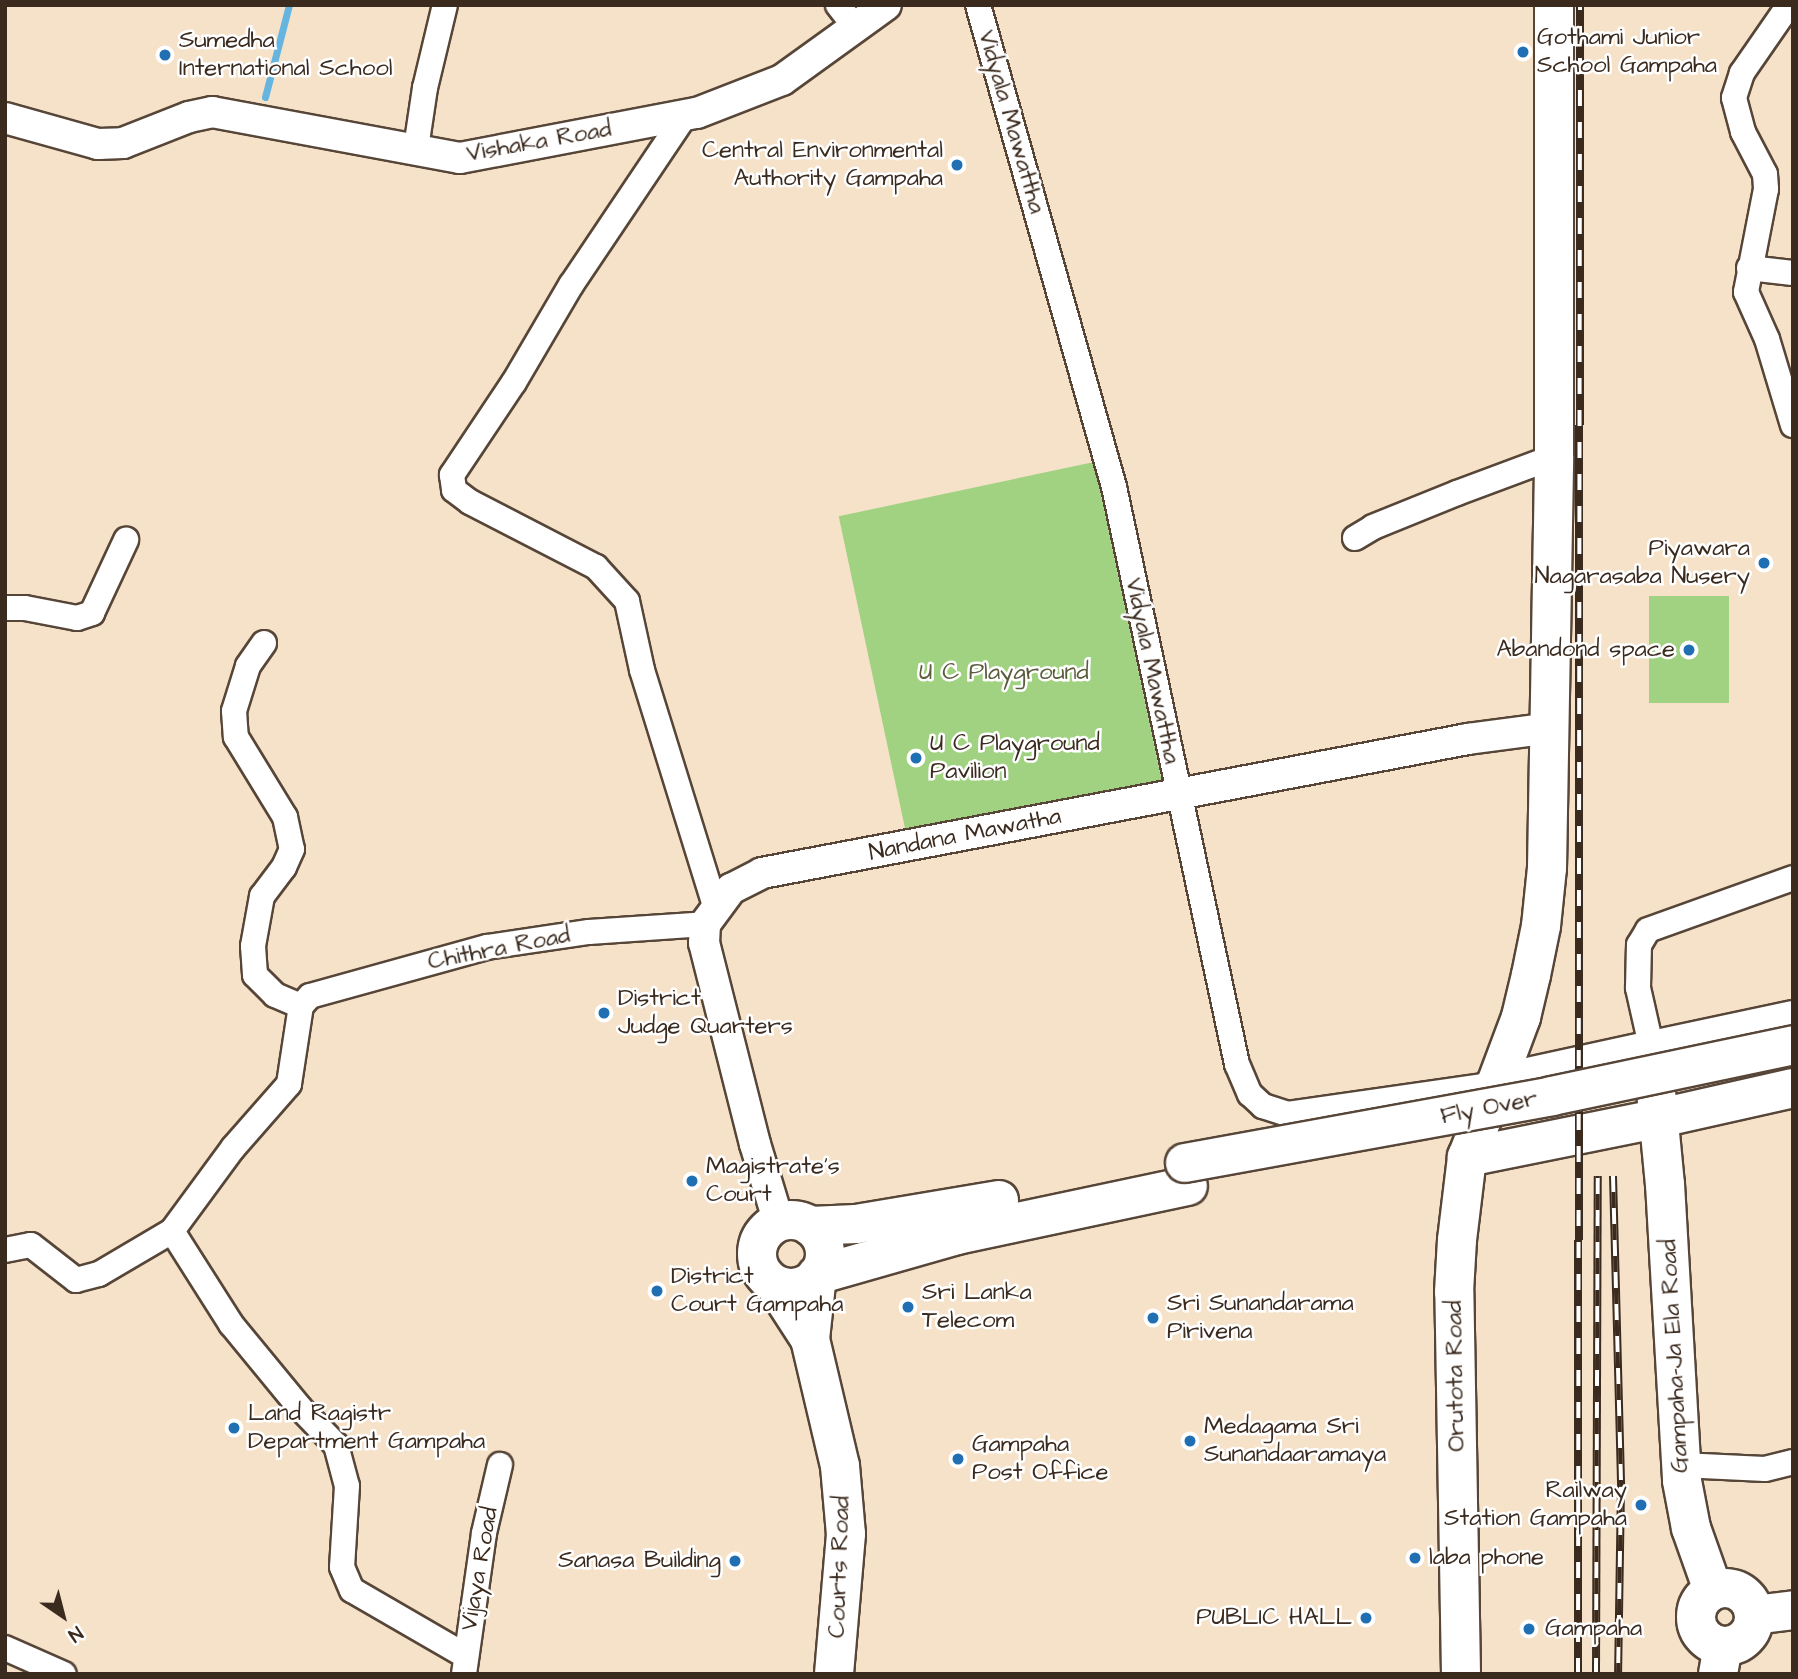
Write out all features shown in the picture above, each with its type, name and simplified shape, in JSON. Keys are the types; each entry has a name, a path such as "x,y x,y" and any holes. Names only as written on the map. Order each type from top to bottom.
{"main road":[{"name":"Orutota Road","path":"1461,1674 1454,1292 1461,1196 1468,1157 1521,1017 1541,926 1547,868 1554,457 1554,5"},
{"path":"1496,1084 1793,1020"},
{"name":"Fly Over","path":"1186,1175 1793,1045"},
{"name":"Gampaha-Ja Ela Road","path":"1652,1050 1660,1118 1681,1465 1691,1528 1713,1590"},
{"name":"Fly Over","path":"1186,1175 1547,1120 1793,1067"},
{"path":"1468,1157 1660,1118 1793,1087"},
{"path":"1116,1188 817,1276 798,1287 775,1284 766,1277 757,1257 763,1236 795,1224 856,1224 1116,1188 1186,1175"},
{"path":"795,1224 818,1233 825,1254 817,1276"},
{"name":"Courts Road","path":"810,1339 817,1276"},
{"name":"Courts Road","path":"775,1284 810,1339 835,1441 846,1501 844,1580 834,1674"},
{"path":"1728,1588 1742,1593 1751,1605 1754,1615 1751,1631 1746,1638 1721,1660 1695,1622 1699,1603 1713,1590 1728,1588"},
{"path":"1754,1615 1793,1610"}],"street":[{"path":"416,148 425,88 445,5"},
{"name":"Vishaka Road","path":"5,118 98,144 123,143 189,117 212,112 460,158 552,139 684,117 782,80 847,17 886,5"},
{"name":"Vidyala Mawattha","path":"978,5 1114,487 1177,794 1237,1064 1250,1094 1263,1105 1288,1114 1496,1084"},
{"path":"1789,5 1742,73 1734,98 1744,132 1765,174 1766,189 1746,292 1766,339 1793,425"},
{"path":"684,117 571,285 514,382 452,475 454,490 470,502 596,567 627,601 642,670 711,917 704,943 755,1143 795,1224"},
{"path":"1749,268 1793,273"},
{"path":"1356,538 1373,527 1554,457"},
{"path":"5,608 24,608 77,618 92,613 126,540"},
{"path":"5,1250 31,1245 76,1280 99,1274 172,1231 233,1148 289,1084 302,1006 275,995 255,975 253,946 262,896 284,867 292,849 285,817 236,737 234,712 248,666 264,643"},
{"name":"Nandana Mawatha","path":"711,917 731,889 762,873 1468,739 1550,728"},
{"path":"1652,1050 1638,989 1640,945 1648,930 1793,878"},
{"name":"Chithra Road","path":"302,1006 310,996 487,947 711,917"},
{"path":"172,1231 231,1324 300,1408 336,1445 347,1486 342,1567 352,1590 465,1665"},
{"path":"1681,1465 1765,1469 1793,1462"},
{"name":"Vijaya Road","path":"465,1665 484,1533 500,1465"},
{"path":"5,1648 64,1674"}],"green space":[{"name":"U C Playground","path":"1094,462 1162,781 906,835 839,516"},
{"name":"Abandond space","path":"1649,596 1729,596 1729,703 1649,703"}],"waterway":[{"path":"265,97 289,5"}],"railway":[{"path":"1578,1674 1580,5"},
{"path":"1596,1674 1598,1176"},
{"path":"1613,1176 1621,1487 1618,1674"}],"place":[{"name":"Gothami Junior School Gampaha","path":"1523,52"},
{"name":"Sumedha International School","path":"165,55"},
{"name":"Central Environmental Authority Gampaha","path":"957,165"},
{"name":"Piyawara Nagarasaba Nusery","path":"1764,563"},
{"name":"Abandond space","path":"1689,650"},
{"name":"U C Playground Pavilion","path":"916,758"},
{"name":"District Judge Quarters","path":"604,1013"},
{"name":"Magistrate's Court","path":"692,1181"},
{"name":"District Court Gampaha","path":"657,1291"},
{"name":"Sri Lanka Telecom","path":"908,1307"},
{"name":"Sri Sunandarama Pirivena","path":"1153,1318"},
{"name":"Land Ragistr Department Gampaha","path":"234,1428"},
{"name":"Medagama Sri Sunandaaramaya","path":"1190,1441"},
{"name":"Gampaha Post Office","path":"958,1459"},
{"name":"Railway Station Gampaha","path":"1641,1505"},
{"name":"laba phone","path":"1415,1558"},
{"name":"Sanasa Building","path":"735,1561"},
{"name":"PUBLIC HALL","path":"1366,1618"},
{"name":"Gampaha","path":"1529,1629"}]}
